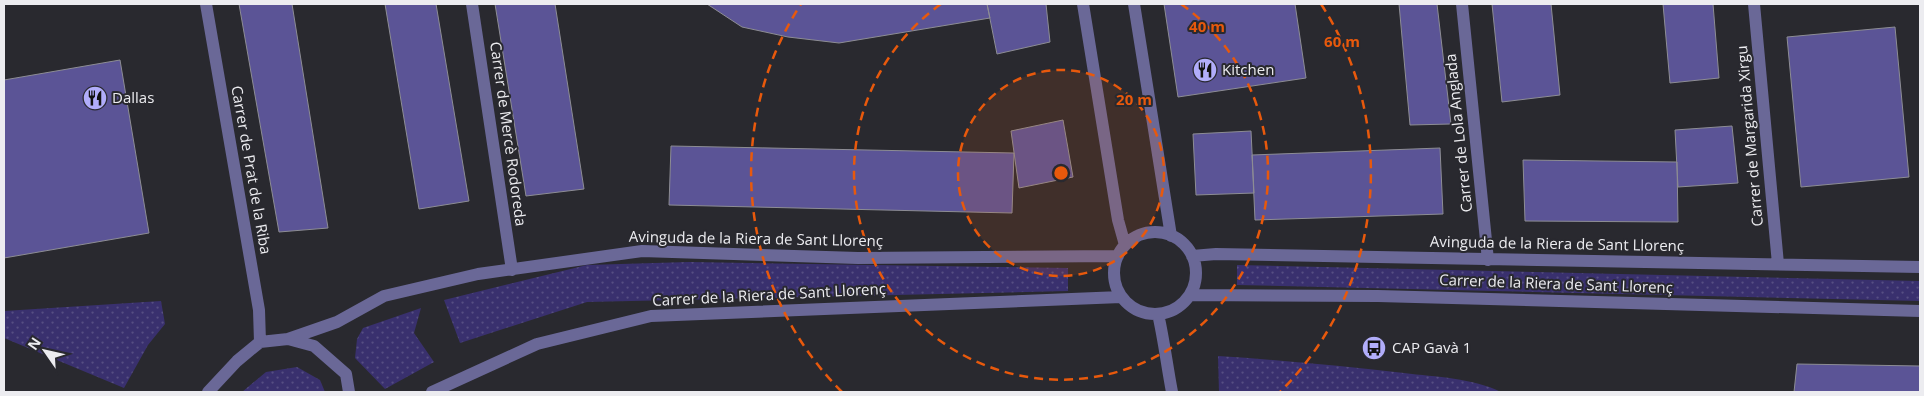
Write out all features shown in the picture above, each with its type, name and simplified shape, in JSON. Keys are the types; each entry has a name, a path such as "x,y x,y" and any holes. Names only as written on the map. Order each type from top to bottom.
{"street":[{"name":"Carrer de Prat de la Riba","path":"206,4 259,310 260,342"},
{"name":"Carrer de Mercè Rodoreda","path":"472,4 512,270"},
{"path":"1083,4 1118,220 1125,244"},
{"path":"1134,4 1171,236"},
{"name":"Carrer de Lola Anglada","path":"1462,4 1488,260"},
{"name":"Carrer de Margarida Xirgu","path":"1754,4 1778,264"},
{"path":"1149,232 1171,236 1185,246 1192,256 1196,270 1195,282 1190,295 1181,305 1170,311 1158,314 1138,311 1128,305 1117,290 1114,272 1118,256 1125,244 1149,232"},
{"name":"Avinguda de la Riera de Sant Llorenç","path":"288,339 337,322 384,296 478,274 642,251 858,258 1118,256"},
{"name":"Avinguda de la Riera de Sant Llorenç","path":"1192,256 1216,254 1920,267"},
{"name":"Carrer de la Riera de Sant Llorenç","path":"1190,295 1378,296 1920,311"},
{"name":"Carrer de la Riera de Sant Llorenç","path":"432,392 536,344 651,316 1121,297"},
{"path":"1158,314 1172,392"},
{"path":"208,392 237,360 260,342 288,339 314,346 327,357 346,374 349,392"}],"shaded area":[{"path":"689,262 1068,268 1068,291 587,302 460,343 444,300 587,265"},
{"path":"1237,265 1920,281 1920,301 1237,285"},
{"path":"161,301 165,324 148,345 124,388 4,338 4,311"},
{"path":"421,308 414,333 434,362 385,389 355,358 357,339 363,328"},
{"path":"1218,356 1311,363 1441,377 1479,384 1501,392 1219,392"},
{"path":"297,367 320,380 325,392 242,392 266,372"}],"building":[{"path":"239,4 292,4 328,228 279,232"},
{"path":"385,4 436,4 469,201 419,209"},
{"path":"495,4 555,4 584,189 526,196"},
{"path":"707,4 987,4 990,18 839,43 788,37 742,27"},
{"path":"987,4 1046,4 1050,42 997,54"},
{"path":"1164,4 1295,4 1306,78 1178,97"},
{"path":"1399,4 1437,4 1451,124 1410,125"},
{"path":"1492,4 1551,4 1560,95 1502,102"},
{"path":"1663,4 1713,4 1719,78 1670,83"},
{"path":"1895,27 1909,177 1801,187 1787,37"},
{"path":"120,60 149,233 4,258 4,80"},
{"path":"1063,120 1073,177 1019,188 1011,131"},
{"path":"1732,126 1738,183 1678,187 1675,130"},
{"path":"1251,131 1254,193 1196,195 1193,134"},
{"path":"671,146 1014,153 1012,213 669,205"},
{"path":"1440,148 1443,214 1255,220 1252,155"},
{"path":"1523,160 1677,162 1678,222 1525,221"},
{"path":"1797,364 1920,366 1920,392 1794,392"}],"place":[{"name":"Kitchen","path":"1205,70"},
{"name":"Dallas","path":"95,98"},
{"name":"CAP Gavà 1","path":"1374,348"}]}
